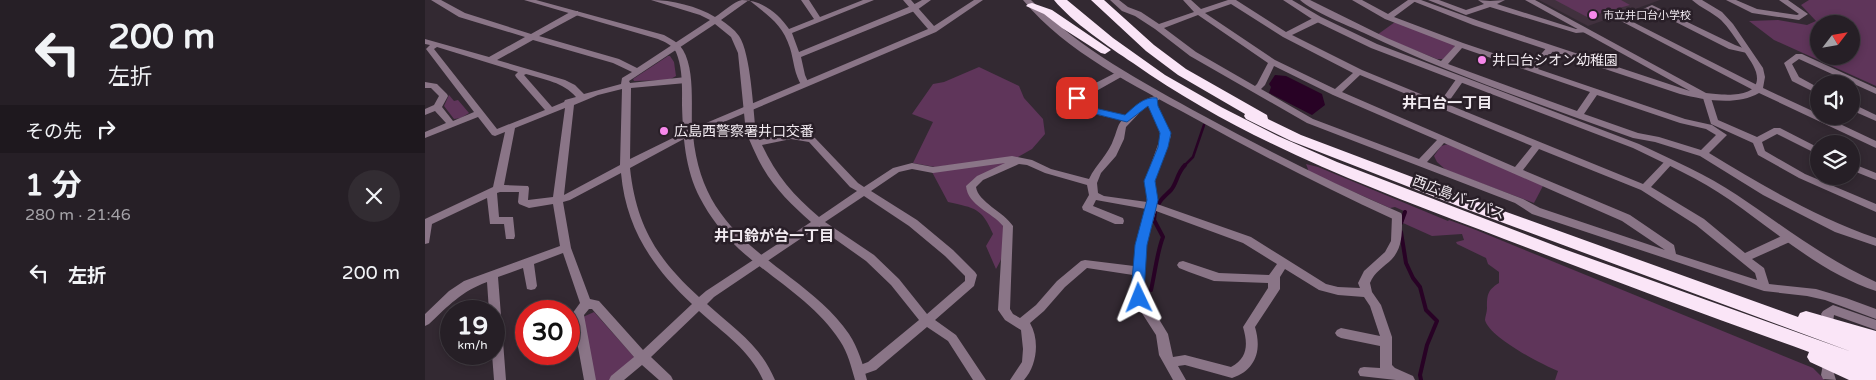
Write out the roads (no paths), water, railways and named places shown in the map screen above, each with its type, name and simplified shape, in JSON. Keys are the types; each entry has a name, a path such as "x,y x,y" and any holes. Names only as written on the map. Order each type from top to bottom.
{"highway":[{"name":"西広島バイパス","path":"1060,0 1095,31 1131,57 1210,106 1278,141 1346,171 1459,216 1704,308 1876,368"},
{"name":"西広島バイパス","path":"1072,0 1129,46 1160,66 1229,105 1296,138 1468,204 1876,353"},
{"path":"1097,0 1150,48 1182,72 1296,138"},
{"path":"1029,3 1048,12 1066,26 1155,79 1210,106"},
{"path":"1609,256 1876,338"},
{"path":"1704,308 1736,324 1869,380"}],"street":[{"path":"435,0 472,18 616,60 637,72"},
{"path":"528,0 656,35 676,46 684,61 688,134 692,166 705,199 730,232 761,261 804,293 826,314 846,341 860,375 969,285 971,275 949,253 913,223 864,192 839,171 809,138 786,136 755,144"},
{"path":"550,6 564,0"},
{"path":"655,0 693,10 716,20 729,30 741,48 749,108 748,115 755,144 760,156 777,181 819,222 870,258 895,282 927,320 952,338 980,380"},
{"path":"745,0 625,80 624,167 628,199 645,242 673,280 747,346 759,360 769,380"},
{"path":"753,0 773,14 788,32 801,78 805,84"},
{"path":"805,0 818,20"},
{"path":"788,32 855,3 870,0"},
{"path":"907,0 933,30"},
{"path":"796,56 914,8 927,0"},
{"path":"425,240 426,222 495,190 525,188 522,200 526,204 566,198 688,134 933,30 979,0"},
{"path":"1114,0 1125,9 1138,14 1158,27 1193,54 1309,121 1519,201 1536,211 1671,257 1764,287 1779,291 1807,292 1845,302 1876,314"},
{"path":"1187,0 1200,13 1272,62 1336,93 1626,218 1670,248 1671,257"},
{"path":"1287,0 1374,46 1636,146 1669,162 1706,181 1733,198 1819,259 1876,287"},
{"path":"1305,0 1366,32 1443,64 1636,136 1656,139 1703,154 1767,193 1839,229 1876,242"},
{"path":"1356,0 1388,17 1532,70 1683,121 1709,127 1722,136 1703,154"},
{"path":"1388,17 1414,0 1683,92 1707,98 1733,98 1747,95 1758,89 1761,82 1760,72 1726,19 1697,0"},
{"path":"1433,0 1466,13 1486,2 1501,0"},
{"path":"1529,0 1707,98 1714,122 1757,141 1761,153 1802,176 1876,208"},
{"path":"1730,0 1755,11 1799,18 1804,14 1783,0"},
{"path":"1158,27 1232,1 1286,35 1359,72 1645,188 1700,222 1760,271 1764,287"},
{"path":"1486,2 1576,31 1584,30"},
{"path":"1029,3 1068,38 1157,98 1293,168 1397,216 1396,241 1389,255 1365,279 1367,293 1377,311 1386,342 1385,363 1388,369 1395,374 1409,380"},
{"path":"1747,51 1732,47 1652,7 1623,20 1758,89 1876,145"},
{"path":"490,60 575,13"},
{"path":"1286,35 1318,18"},
{"path":"425,41 495,133 581,97 626,86 686,80"},
{"path":"1443,64 1460,44"},
{"path":"1532,70 1551,48"},
{"path":"431,50 490,60 567,84 576,90 581,97"},
{"path":"1810,86 1795,79 1788,64 1799,56 1841,75"},
{"path":"1255,90 1261,85 1272,62"},
{"path":"525,71 519,75 550,110"},
{"path":"1336,93 1359,72"},
{"path":"1120,74 1101,86 1093,87 1077,98 1083,108 1087,110 1127,119"},
{"path":"1441,106 1460,80"},
{"path":"1860,84 1876,91"},
{"path":"425,85 434,86 444,96 437,108 425,112"},
{"path":"1579,115 1595,91"},
{"path":"1157,98 1142,105 1122,126 1119,139 1111,156 1097,172 1092,183 1094,195 1105,200 1155,207 1247,240 1328,289 1367,293"},
{"path":"1157,98 1153,106 1166,136 1150,181 1155,207 1141,245 1137,293 1162,334 1165,355 1180,380"},
{"path":"568,102 570,106 558,200 566,248 586,304"},
{"path":"437,108 451,124"},
{"path":"1860,110 1876,118"},
{"path":"425,135 480,113"},
{"path":"510,126 510,134 495,190 495,222 509,220 510,236"},
{"path":"1757,141 1777,130 1810,147"},
{"path":"1421,163 1443,139"},
{"path":"1518,170 1538,144"},
{"path":"615,380 643,357 710,294 896,170 905,167 933,170 1012,159 1029,162 1048,171 1092,183"},
{"path":"1016,380 1022,376 1030,359 1026,327 1009,317 1004,310 1007,226 1003,219 975,197 971,188 973,183 979,178 1018,161"},
{"path":"1645,188 1669,162"},
{"path":"1860,170 1876,176"},
{"path":"1094,195 1087,207 1119,221"},
{"path":"1743,258 1788,238"},
{"path":"425,321 456,291 473,282 566,248"},
{"path":"528,262 531,286"},
{"path":"1169,363 1176,360 1185,360 1226,372 1239,371 1246,364 1252,352 1253,341 1249,330 1251,322 1275,289 1273,280 1276,272 1284,263"},
{"path":"1022,323 1040,308 1061,284 1085,264 1138,271"},
{"path":"1183,265 1205,274 1224,278 1266,278 1273,280"},
{"path":"492,274 499,380"},
{"path":"586,304 595,304 643,357 667,380"},
{"path":"586,304 578,314 589,380"},
{"path":"1829,320 1827,314 1833,310 1876,324"},
{"path":"1341,333 1386,342"},
{"path":"1364,372 1395,374"}],"waterway":[{"path":"1185,165 1193,157 1204,125"},
{"path":"1157,206 1171,190 1185,165"},
{"path":"1151,290 1163,237 1154,220 1155,212"},
{"path":"1401,223 1405,212"},
{"path":"1401,232 1406,263 1413,278 1420,287 1426,310 1437,321 1427,345 1420,375 1421,380"}],"place":[{"name":"市立井口台小学校","path":"1593,15"},
{"name":"井口台シオン幼稚園","path":"1482,60"},
{"name":"広島西警察署井口交番","path":"664,131"}],"district":[{"name":"井口台一丁目","path":"1447,103"},
{"name":"井口鈴が台一丁目","path":"774,236"}]}
